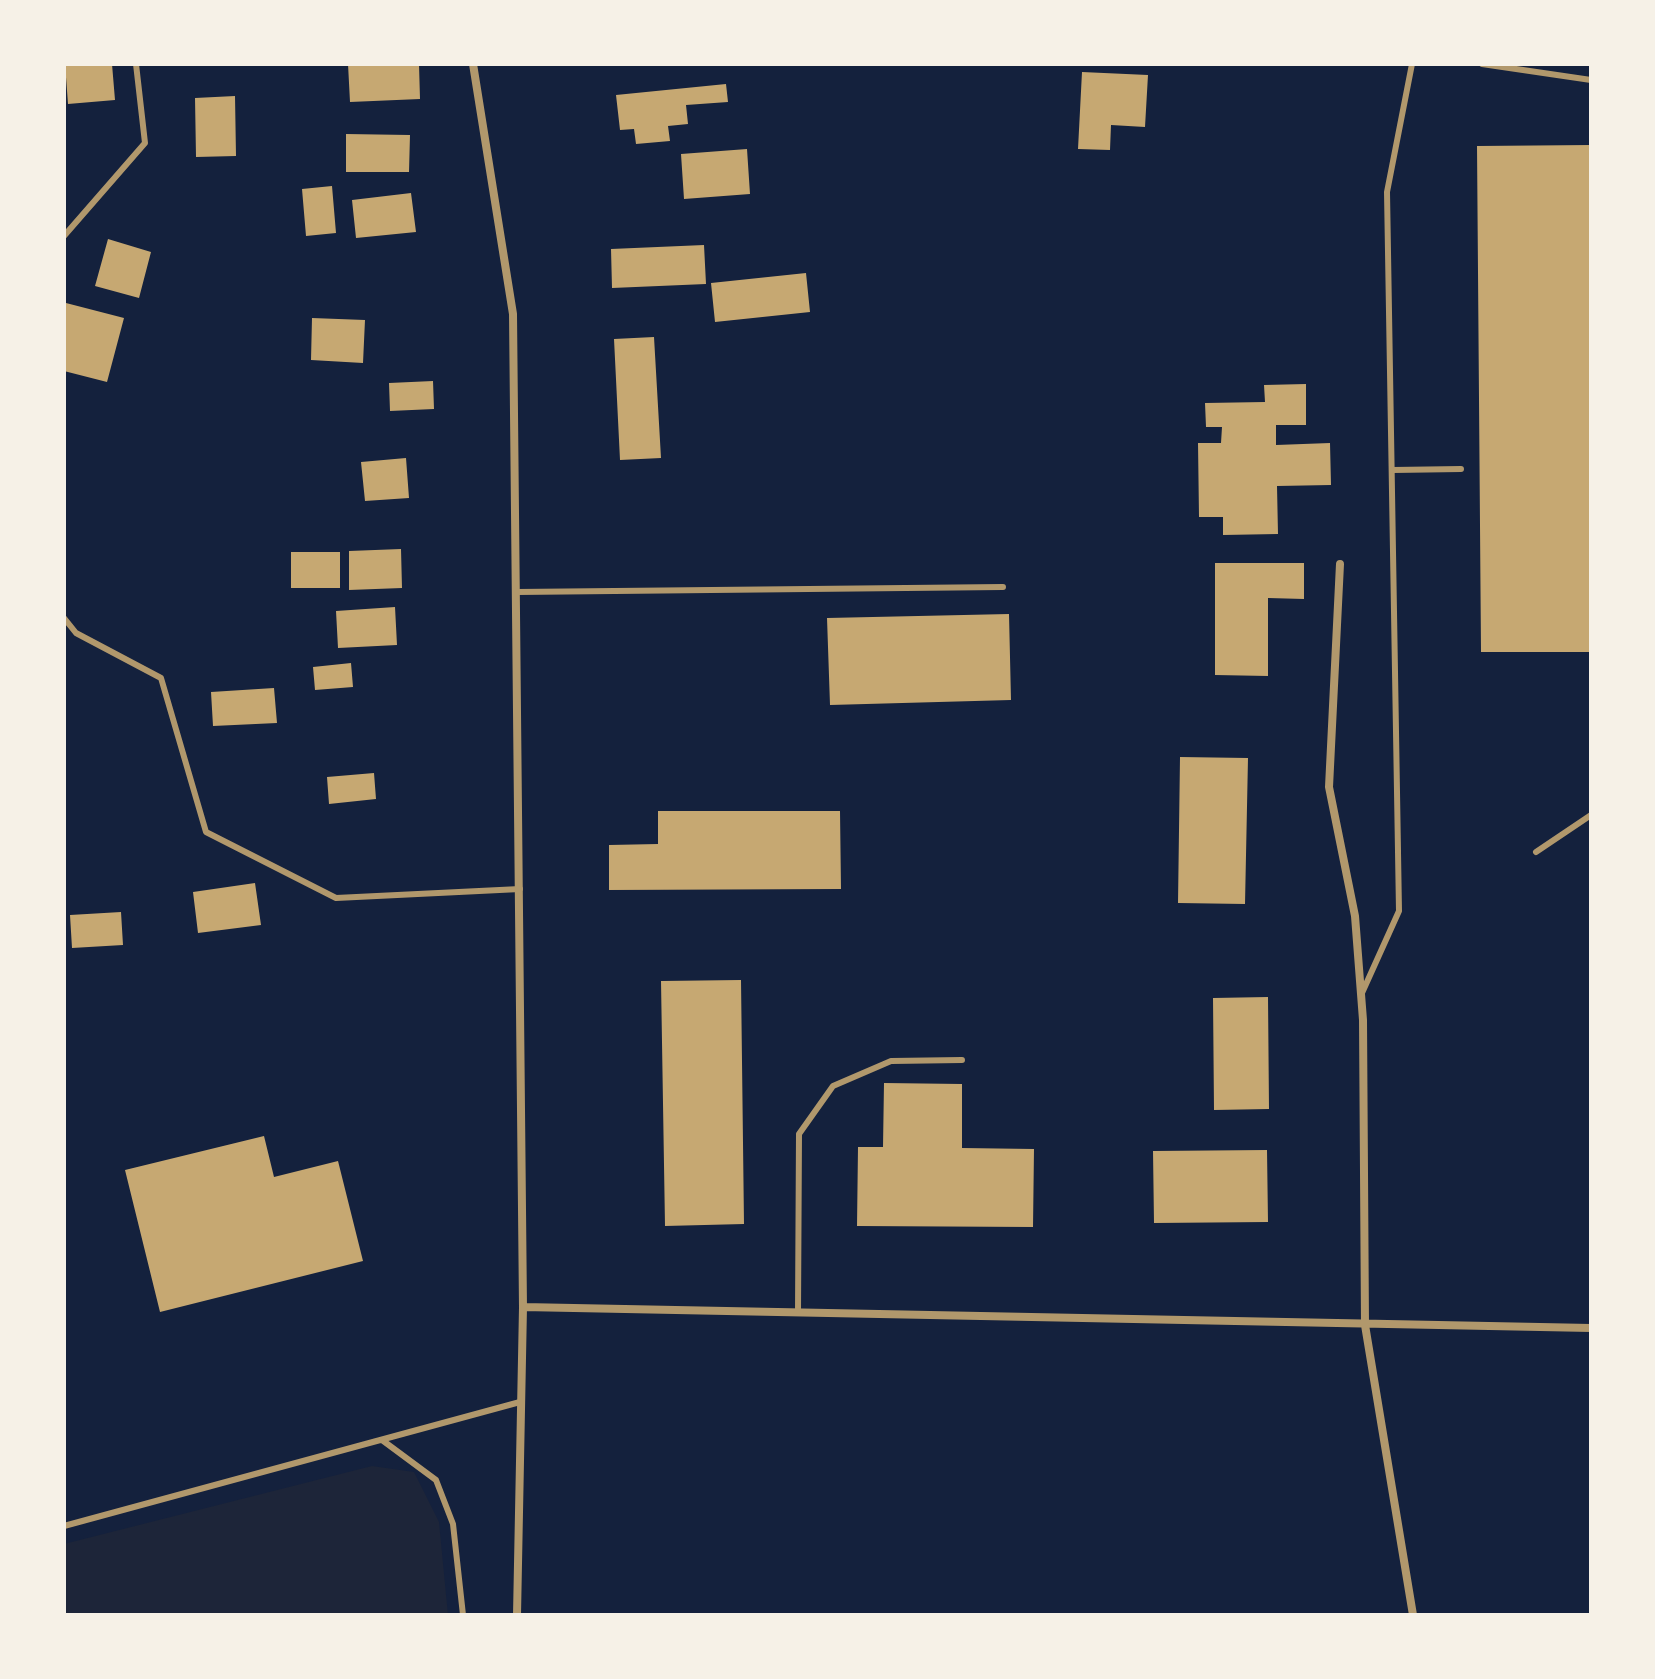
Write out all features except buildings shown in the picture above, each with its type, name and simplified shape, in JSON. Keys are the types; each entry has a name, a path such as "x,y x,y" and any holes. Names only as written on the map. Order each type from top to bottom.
{"street":[{"path":"473,64 513,314 523,1307 517,1615"},
{"path":"1340,564 1329,787 1355,916 1361,996 1365,1325 1413,1615"},
{"path":"523,1307 1591,1328"}],"lane":[{"path":"64,236 145,143 136,64"},
{"path":"1361,996 1399,911 1387,192 1412,64"},
{"path":"1482,64 1591,80"},
{"path":"1393,470 1461,469"},
{"path":"517,592 1003,587"},
{"path":"64,618 76,633 161,678 206,832 336,898 520,889"},
{"path":"1536,852 1591,815"},
{"path":"798,1312 799,1134 833,1086 891,1061 962,1060"},
{"path":"64,1526 520,1402"},
{"path":"382,1440 436,1480 453,1524 463,1615"}],"shaded area":[{"path":"372,1466 414,1472 439,1522 448,1615 64,1615 64,1544"}]}
